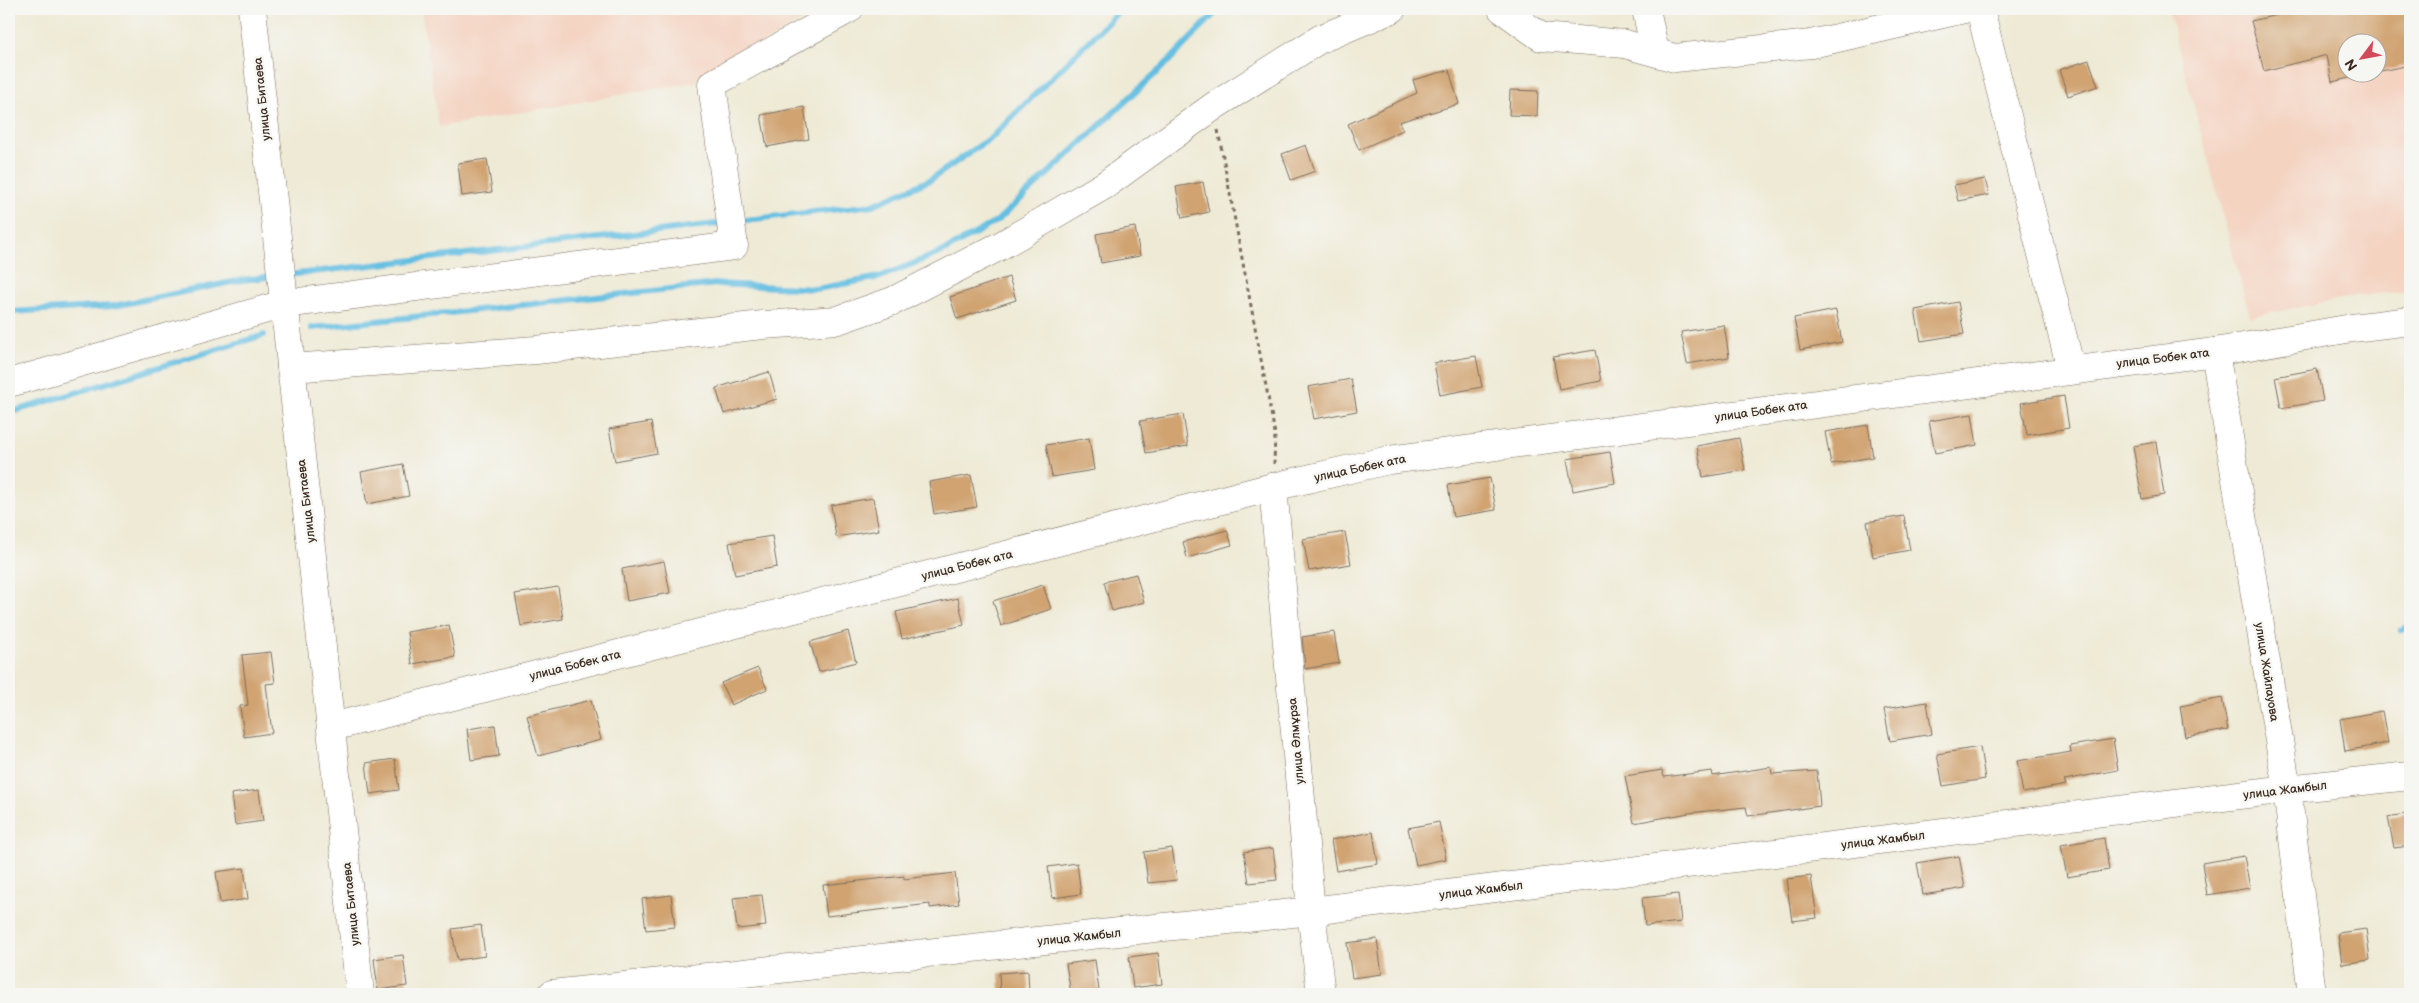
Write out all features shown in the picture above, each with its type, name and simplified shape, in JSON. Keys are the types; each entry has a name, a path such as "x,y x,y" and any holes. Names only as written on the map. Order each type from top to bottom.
{"street":[{"name":"улица Битаева","path":"252,9 360,994"},
{"path":"9,383 284,304 734,246 712,84 849,9"},
{"path":"291,368 536,350 764,325 838,320 893,301 1000,246 1106,185 1214,106 1320,39 1392,9"},
{"path":"1502,9 1541,37 1625,44 1675,58 1811,44 1964,9"},
{"path":"1646,9 1655,52"},
{"path":"1980,9 2071,369"},
{"name":"улица Бобек ата","path":"332,727 1273,487 1389,460 2071,369 2215,352 2352,328 2410,321"},
{"name":"улица Жайлауова","path":"2215,352 2287,789 2312,994"},
{"name":"улица Әлмұрза","path":"1273,487 1311,911 1321,994"},
{"name":"улица Жамбыл","path":"552,994 1311,911 2287,789 2410,776"}],"path":[{"path":"1214,106 1275,434 1273,487"}],"shaded area":[{"path":"421,9 822,9 694,82 439,127"},
{"path":"2168,9 2410,9 2410,291 2356,296 2250,317"}],"building":[{"path":"2303,9 2410,9 2410,65 2386,70 2386,32 2336,32 2336,81 2332,82 2327,55 2264,71 2251,21"},
{"path":"2089,60 2098,86 2068,96 2059,70"},
{"path":"1449,70 1459,104 1399,122 1403,130 1359,150 1348,124 1417,93 1413,80"},
{"path":"1510,90 1538,91 1537,116 1509,115"},
{"path":"804,107 809,139 767,147 761,115"},
{"path":"1306,145 1315,171 1291,180 1282,154"},
{"path":"487,159 492,192 462,196 458,163"},
{"path":"1985,179 1989,195 1958,201 1954,185"},
{"path":"1203,182 1209,212 1182,218 1176,187"},
{"path":"1135,227 1140,256 1101,263 1096,234"},
{"path":"1009,277 1016,300 957,319 950,297"},
{"path":"1958,302 1964,334 1921,341 1915,310"},
{"path":"1836,310 1842,342 1800,350 1794,318"},
{"path":"1724,325 1729,357 1687,364 1681,332"},
{"path":"1595,350 1601,381 1559,389 1553,357"},
{"path":"1476,356 1482,387 1440,395 1434,363"},
{"path":"2317,369 2323,401 2281,408 2275,377"},
{"path":"769,372 777,399 724,414 716,388"},
{"path":"1351,379 1357,411 1314,419 1308,387"},
{"path":"2064,396 2069,428 2027,435 2021,403"},
{"path":"1183,414 1188,446 1146,453 1140,421"},
{"path":"1972,414 1977,445 1935,453 1929,421"},
{"path":"651,422 657,453 615,461 609,429"},
{"path":"1868,425 1873,457 1831,464 1825,432"},
{"path":"1089,438 1094,470 1052,477 1046,445"},
{"path":"1739,438 1745,470 1703,477 1697,446"},
{"path":"2156,442 2164,495 2142,499 2133,446"},
{"path":"1610,452 1615,483 1573,491 1567,459"},
{"path":"403,464 409,496 367,504 361,472"},
{"path":"971,475 977,507 934,514 929,482"},
{"path":"1490,478 1496,510 1453,517 1448,485"},
{"path":"873,498 879,530 836,537 831,505"},
{"path":"1904,516 1910,550 1873,557 1867,522"},
{"path":"1227,530 1232,545 1187,558 1183,542"},
{"path":"1345,532 1351,564 1309,571 1303,539"},
{"path":"772,536 777,567 735,575 729,543"},
{"path":"664,561 670,593 627,601 622,569"},
{"path":"1136,574 1144,602 1112,611 1104,582"},
{"path":"1043,585 1051,609 1001,626 993,601"},
{"path":"558,587 563,619 521,626 515,594"},
{"path":"958,598 964,625 902,639 896,612"},
{"path":"449,625 455,657 412,664 407,632"},
{"path":"848,631 856,662 819,672 810,642"},
{"path":"1334,632 1339,663 1305,669 1302,637"},
{"path":"271,652 275,683 266,684 272,733 244,737 240,706 248,705 242,655"},
{"path":"758,668 767,689 731,705 721,683"},
{"path":"2222,698 2228,730 2185,737 2180,706"},
{"path":"591,700 601,740 538,756 527,716"},
{"path":"1927,702 1932,734 1890,741 1884,709"},
{"path":"2382,711 2388,743 2345,751 2340,719"},
{"path":"495,725 499,756 471,760 467,729"},
{"path":"2113,739 2118,770 2064,780 2066,785 2023,793 2017,761 2071,752 2070,746"},
{"path":"1980,747 1985,779 1943,786 1937,754"},
{"path":"395,759 399,790 370,794 366,763"},
{"path":"1771,767 1772,774 1817,771 1820,806 1748,816 1746,807 1689,813 1634,823 1625,776 1662,770 1664,777 1712,771 1713,776"},
{"path":"259,790 263,821 235,825 231,794"},
{"path":"2410,813 2410,846 2394,848 2388,817"},
{"path":"1439,822 1446,859 1416,865 1408,828"},
{"path":"1373,832 1378,864 1336,871 1331,840"},
{"path":"2104,838 2109,870 2067,877 2061,845"},
{"path":"1172,848 1177,880 1148,883 1144,852"},
{"path":"1273,848 1277,880 1249,883 1244,852"},
{"path":"1959,856 1965,888 1923,895 1917,863"},
{"path":"2244,856 2250,888 2207,895 2202,863"},
{"path":"1077,863 1081,894 1052,898 1048,867"},
{"path":"244,868 248,899 220,903 216,872"},
{"path":"955,873 959,904 930,908 930,904 827,916 823,885 904,876 904,879"},
{"path":"1811,876 1817,918 1792,921 1786,879"},
{"path":"1678,894 1681,922 1645,926 1642,898"},
{"path":"671,895 675,927 646,930 642,899"},
{"path":"762,895 766,926 737,929 733,898"},
{"path":"481,925 485,956 457,960 452,929"},
{"path":"2366,929 2370,960 2342,964 2338,933"},
{"path":"1377,939 1382,974 1352,978 1347,943"},
{"path":"1158,953 1162,984 1133,988 1129,957"},
{"path":"403,955 407,986 378,990 374,959"},
{"path":"1095,960 1099,991 1071,994 1066,964"},
{"path":"1028,971 1029,994 1000,994 999,973"}],"waterway":[{"path":"738,221 873,205 930,180 992,137 1121,9"},
{"path":"311,328 716,284 817,289 880,277 944,251 997,221 1170,60 1219,9"},
{"path":"288,275 725,223"},
{"path":"9,312 114,306 242,280 276,276"},
{"path":"9,413 264,335"},
{"path":"2401,630 2410,626"}]}
